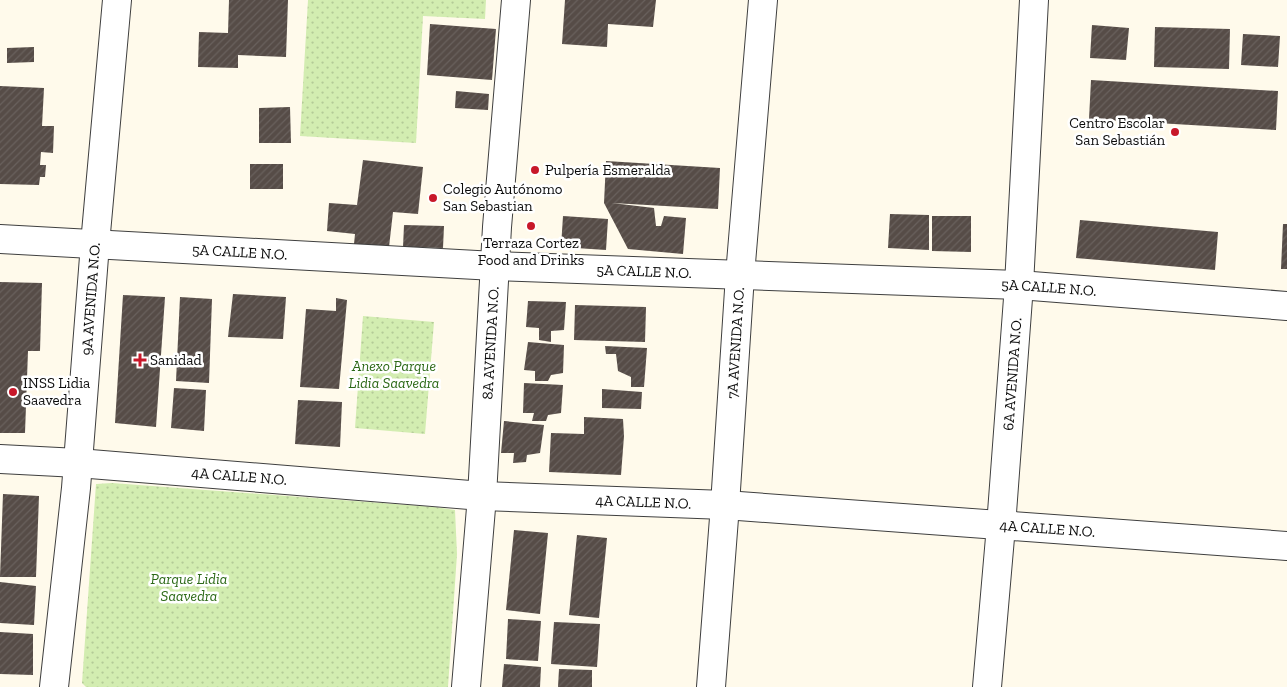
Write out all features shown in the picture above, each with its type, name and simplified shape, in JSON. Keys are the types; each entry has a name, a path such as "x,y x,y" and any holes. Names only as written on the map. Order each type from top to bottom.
{"street":[{"name":"9A AVENIDA N.O.","path":"54,687 78,463 78,360 95,244 117,0"},
{"name":"8A AVENIDA N.O.","path":"466,687 482,496 495,266 516,0"},
{"name":"7A AVENIDA N.O.","path":"711,687 740,275 763,0"},
{"name":"6A AVENIDA N.O.","path":"987,687 1019,285 1034,0"},
{"name":"5A CALLE N.O.","path":"0,239 495,266 740,275 790,285 978,291 1019,285 1287,306"},
{"name":"4A CALLE N.O.","path":"0,459 78,463 482,496 725,505 1287,546"}],"green space":[{"path":"308,0 486,0 485,19 423,16 416,143 300,136"},
{"name":"Anexo Parque Lidia Saavedra","path":"363,316 434,322 425,434 355,428"},
{"name":"Parque Lidia Saavedra","path":"112,483 455,510 457,554 448,687 86,687 82,683 96,484"}],"building":[{"path":"229,0 288,0 286,57 238,55 238,68 198,67 199,32 228,33"},
{"path":"565,0 656,0 653,27 608,24 607,47 562,44"},
{"path":"430,24 496,29 492,80 427,75"},
{"path":"1092,25 1129,28 1126,60 1090,58"},
{"path":"1155,27 1230,29 1229,69 1154,67"},
{"path":"1243,34 1280,36 1278,67 1241,65"},
{"path":"34,47 34,62 7,63 7,48"},
{"path":"1091,80 1278,91 1276,130 1089,119"},
{"path":"0,86 44,88 42,126 54,126 53,153 41,152 40,165 46,165 45,177 40,177 39,185 0,184"},
{"path":"456,91 489,94 488,110 455,108"},
{"path":"290,107 291,143 259,143 259,108"},
{"path":"363,160 423,167 418,214 393,212 389,247 354,244 355,234 327,231 329,203 357,205"},
{"path":"606,161 720,168 718,209 612,203 654,208 656,226 661,226 664,216 686,218 683,254 628,249 604,203"},
{"path":"250,164 283,164 283,189 250,189"},
{"path":"890,214 929,215 929,250 888,248"},
{"path":"563,216 608,219 606,250 561,247"},
{"path":"932,216 971,216 971,252 932,251"},
{"path":"1080,220 1218,232 1215,270 1076,258"},
{"path":"1283,224 1287,224 1287,269 1281,269"},
{"path":"404,225 444,226 443,248 403,247"},
{"name":"INSS Lidia Saavedra","path":"0,282 42,283 40,351 28,351 25,433 0,433"},
{"path":"233,294 286,297 283,339 228,337"},
{"name":"Sanidad","path":"123,295 165,297 156,427 115,423"},
{"path":"180,297 212,299 209,383 176,381"},
{"path":"336,298 347,300 339,389 300,387 306,309 336,311"},
{"path":"528,301 566,302 564,330 551,331 551,342 539,340 539,328 526,327"},
{"path":"575,305 646,307 645,342 574,340"},
{"path":"528,342 564,345 563,373 551,375 548,381 535,381 535,371 524,370"},
{"path":"605,346 647,348 644,387 631,387 631,377 618,371 616,354 606,354"},
{"path":"524,383 563,385 561,413 548,415 546,421 532,421 534,413 523,413"},
{"path":"174,388 206,390 204,431 171,428"},
{"path":"602,389 642,392 641,409 602,408"},
{"path":"298,400 342,402 340,447 295,444"},
{"path":"584,417 623,419 624,436 621,475 549,472 551,433 584,434"},
{"path":"504,421 544,425 540,453 527,455 526,462 513,463 514,453 501,453"},
{"path":"3,494 39,496 36,577 0,577"},
{"path":"514,530 548,533 540,614 506,610"},
{"path":"577,535 607,538 599,618 569,615"},
{"path":"0,582 36,586 34,625 0,623"},
{"path":"508,619 541,621 538,661 506,659"},
{"path":"554,622 600,624 597,667 551,664"},
{"path":"0,632 33,634 33,675 0,674"},
{"path":"504,664 541,667 540,687 502,687"},
{"path":"559,669 592,670 592,687 558,687"}],"place":[{"name":"Centro Escolar San Sebastián","path":"1175,132"},
{"name":"Pulpería Esmeralda","path":"535,170"},
{"name":"Colegio Autónomo San Sebastian","path":"433,198"},
{"name":"Terraza Cortez Food and Drinks","path":"531,226"},
{"name":"Sanidad","path":"140,360"},
{"name":"INSS Lidia Saavedra","path":"13,392"}]}
